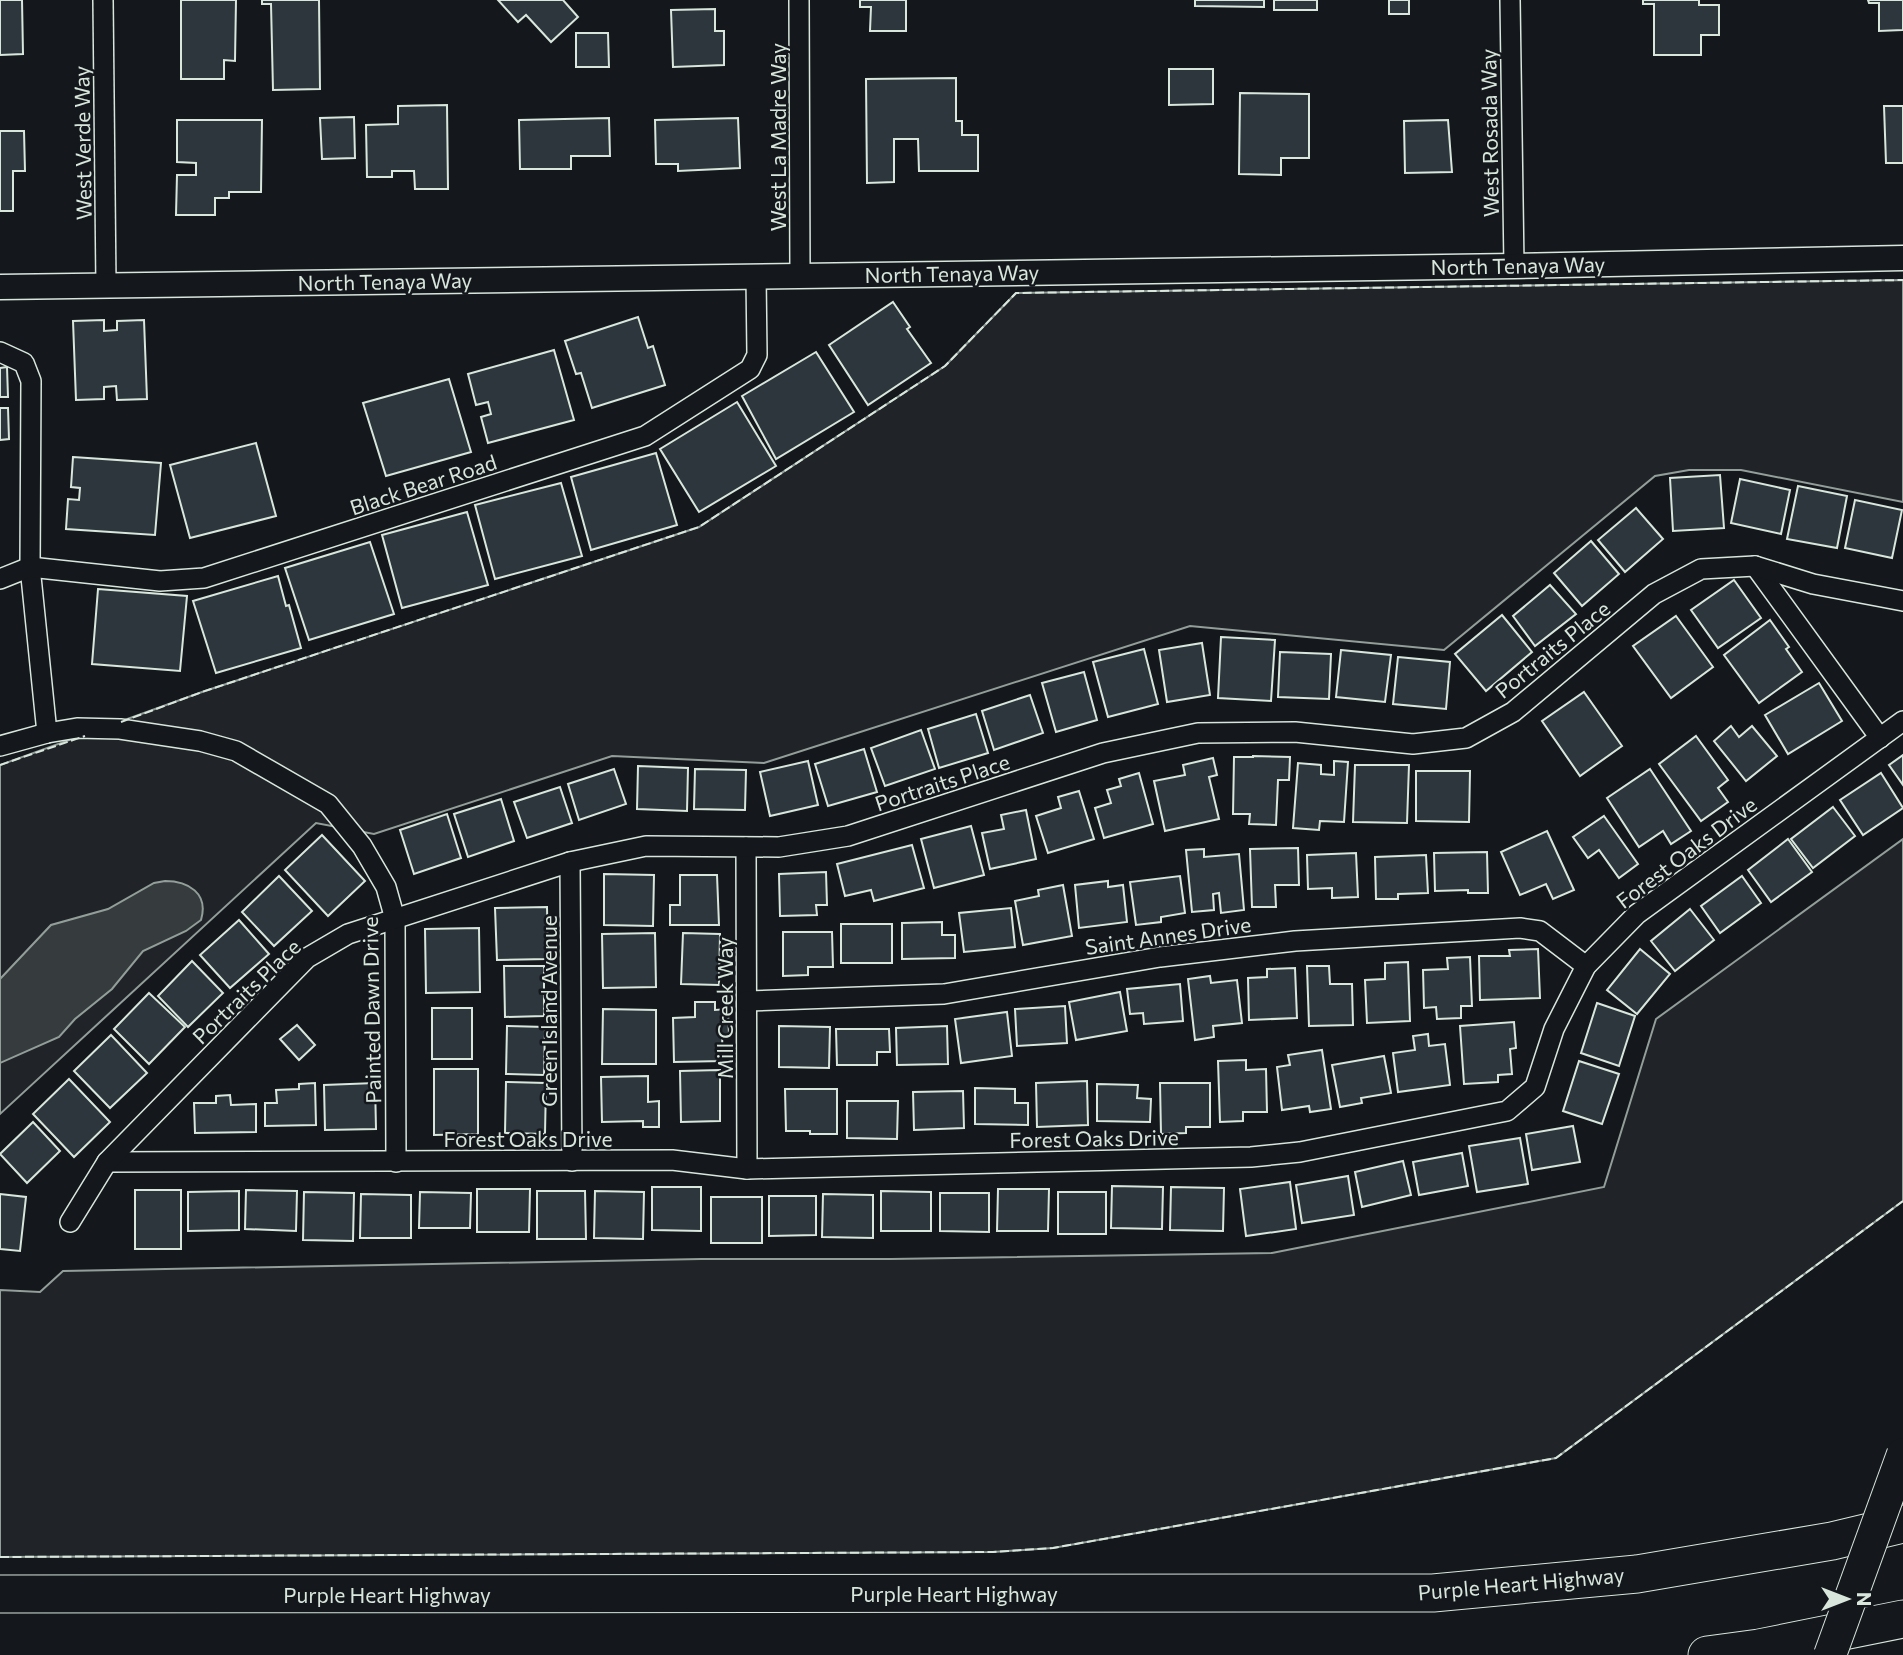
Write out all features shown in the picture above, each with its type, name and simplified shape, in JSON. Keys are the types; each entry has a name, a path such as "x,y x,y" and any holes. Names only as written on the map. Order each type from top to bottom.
{"highway":[{"name":"Purple Heart Highway","path":"0,1594 1433,1593 1637,1574 1832,1541 1903,1524"},
{"path":"1707,1655 1759,1648 1903,1619"},
{"path":"1863,1628 1903,1630"}],"main road":[{"path":"1830,1655 1903,1454"}],"street":[{"name":"West Verde Way","path":"103,0 106,286"},
{"name":"West La Madre Way","path":"799,0 800,275"},
{"name":"West Rosada Way","path":"1510,0 1514,266"},
{"name":"North Tenaya Way","path":"0,287 1903,258"},
{"name":"Black Bear Road","path":"0,579 30,567 160,581 204,578 645,436 750,369 757,355 756,276"},
{"path":"0,352 24,363 32,381 30,567 47,733"},
{"path":"1755,566 1880,738"},
{"name":"Portraits Place","path":"70,1223 107,1162 307,958 348,934 570,862 646,846 779,847 848,836 1103,753 1198,733 1295,732 1413,744 1466,738 1513,712 1654,594 1701,569 1755,566 1814,583 1903,601"},
{"name":"Forest Oaks Drive","path":"107,1162 672,1160 747,1169 1251,1157 1300,1152 1507,1111 1535,1087 1554,1029 1586,966 1637,914 1903,720"},
{"name":"Painted Dawn Drive","path":"0,746 77,728 120,729 200,741 236,751 328,804 362,846 386,887 395,919 396,1162"},
{"name":"Mill Creek Way","path":"746,847 747,1169"},
{"name":"Green Island Avenue","path":"570,862 572,1161"},
{"name":"Saint Annes Drive","path":"747,1001 944,994 1187,954 1295,941 1520,928 1540,930 1586,966"}],"shaded area":[{"path":"1903,280 1903,502 1741,470 1689,470 1655,476 1444,650 1190,626 764,763 612,756 374,834 316,823 0,1114 0,765 202,692 699,527 945,366 1016,293"},
{"path":"1903,839 1903,1201 1556,1458 1053,1548 993,1552 0,1557 0,1290 40,1292 63,1271 701,1259 1272,1253 1604,1187 1656,1019"},
{"path":"154,883 181,883 195,890 202,903 201,920 186,931 143,951 112,989 75,1019 59,1037 0,1063 0,979 51,925 108,909"}],"building":[{"path":"0,0 22,0 23,54 0,55"},
{"path":"181,0 236,0 235,61 224,60 224,79 181,79"},
{"path":"262,0 319,0 320,89 273,90 271,4 262,4"},
{"path":"498,0 563,0 578,17 551,42 526,15 518,22"},
{"path":"860,0 906,0 906,31 870,31 871,7 860,7"},
{"path":"1195,0 1264,0 1264,7 1195,6"},
{"path":"1274,0 1317,0 1317,10 1274,10"},
{"path":"1389,0 1409,0 1409,14 1389,14"},
{"path":"1643,0 1699,0 1699,5 1719,5 1719,35 1701,35 1701,55 1654,55 1654,4 1643,4"},
{"path":"1868,0 1903,0 1903,30 1879,31 1879,3 1869,3"},
{"path":"715,9 715,31 724,31 724,65 673,67 671,10"},
{"path":"576,33 608,33 609,67 576,67"},
{"path":"1169,69 1213,69 1213,104 1169,105"},
{"path":"956,78 956,121 962,121 962,135 978,135 978,171 919,171 918,139 894,139 894,182 867,183 866,79"},
{"path":"1240,93 1309,94 1309,158 1281,158 1281,175 1239,174"},
{"path":"447,105 448,189 415,189 414,171 392,171 392,177 367,177 366,125 398,124 398,106"},
{"path":"1884,106 1903,106 1903,163 1886,163"},
{"path":"354,117 355,158 322,159 320,118"},
{"path":"609,118 610,156 571,156 571,169 520,169 519,120"},
{"path":"738,118 740,168 678,171 678,164 656,164 655,120"},
{"path":"177,120 262,120 261,192 229,192 229,198 215,198 215,215 176,215 177,175 196,175 196,163 177,162"},
{"path":"1448,120 1452,172 1405,173 1404,121"},
{"path":"0,131 24,131 25,171 13,171 13,211 0,211"},
{"path":"893,302 910,327 907,329 931,363 868,405 829,345"},
{"path":"638,317 648,348 653,346 665,385 592,408 581,373 576,374 565,341"},
{"path":"104,320 104,331 117,330 117,321 144,320 147,399 117,400 116,386 104,387 104,399 76,400 73,321"},
{"path":"554,350 574,420 488,443 481,417 491,414 488,402 476,405 468,374"},
{"path":"816,352 854,412 776,459 742,396"},
{"path":"7,367 8,397 0,397 0,368"},
{"path":"449,379 471,452 386,476 363,403"},
{"path":"737,402 776,466 699,512 660,449"},
{"path":"0,408 8,408 9,439 0,440"},
{"path":"256,443 276,516 190,538 170,465"},
{"path":"656,453 677,525 591,550 571,477"},
{"path":"73,457 161,463 155,535 66,529 68,499 79,500 80,488 71,487"},
{"path":"1720,475 1724,528 1673,531 1670,478"},
{"path":"1740,479 1790,490 1781,534 1731,523"},
{"path":"561,483 582,556 495,579 475,505"},
{"path":"1798,486 1847,496 1837,548 1787,539"},
{"path":"1855,500 1902,510 1892,558 1845,548"},
{"path":"1636,508 1663,539 1625,572 1598,540"},
{"path":"467,512 488,585 402,608 382,535"},
{"path":"1591,541 1619,574 1582,606 1554,573"},
{"path":"370,542 394,614 309,640 285,568"},
{"path":"278,576 301,648 216,673 193,601"},
{"path":"1734,580 1761,618 1718,648 1691,610"},
{"path":"1550,585 1576,614 1535,646 1513,616"},
{"path":"98,589 187,596 180,671 92,664"},
{"path":"1502,615 1532,652 1486,691 1455,654"},
{"path":"1676,616 1713,667 1671,698 1633,646"},
{"path":"1770,620 1802,672 1759,703 1724,655"},
{"path":"1221,637 1275,640 1271,701 1218,698"},
{"path":"1202,643 1210,695 1167,702 1159,650"},
{"path":"1144,649 1158,704 1108,717 1093,662"},
{"path":"1341,650 1391,655 1385,702 1336,697"},
{"path":"1280,652 1331,654 1329,699 1278,697"},
{"path":"1398,657 1450,662 1446,709 1393,704"},
{"path":"1084,672 1097,720 1056,732 1042,683"},
{"path":"1819,683 1842,721 1788,754 1765,715"},
{"path":"1584,692 1622,746 1580,776 1542,721"},
{"path":"1030,695 1043,733 994,750 982,711"},
{"path":"976,714 988,753 939,768 928,729"},
{"path":"1731,726 1739,737 1752,726 1777,756 1746,781 1714,741"},
{"path":"921,730 935,769 885,786 871,748"},
{"path":"1696,736 1728,780 1718,788 1728,802 1701,821 1659,764"},
{"path":"864,749 877,792 828,806 815,764"},
{"path":"1903,755 1903,785 1889,765"},
{"path":"1234,757 1290,757 1289,780 1278,780 1276,825 1249,824 1250,814 1233,814"},
{"path":"1213,758 1217,775 1209,777 1219,819 1165,831 1154,781 1185,775 1183,765"},
{"path":"808,761 818,805 770,816 760,772"},
{"path":"1334,761 1348,762 1344,822 1320,821 1319,830 1293,828 1298,763 1321,765 1321,774 1334,775"},
{"path":"1355,765 1409,765 1407,823 1353,822"},
{"path":"638,766 688,768 687,811 637,809"},
{"path":"614,769 626,804 579,820 568,784"},
{"path":"695,769 746,770 745,810 694,809"},
{"path":"1650,769 1691,831 1671,844 1663,831 1639,847 1607,798"},
{"path":"1416,771 1470,771 1469,822 1416,821"},
{"path":"1139,773 1153,824 1104,838 1095,808 1111,803 1107,790 1121,786 1119,779"},
{"path":"1881,773 1903,808 1863,835 1840,800"},
{"path":"560,787 572,823 527,838 514,802"},
{"path":"1079,791 1094,839 1048,853 1036,816 1061,808 1058,797"},
{"path":"501,799 514,841 468,857 454,814"},
{"path":"1833,807 1855,836 1813,868 1791,839"},
{"path":"1026,810 1036,859 990,869 982,833 1004,829 1001,815"},
{"path":"447,814 461,858 414,874 400,830"},
{"path":"1604,816 1638,864 1619,878 1599,850 1588,858 1573,837"},
{"path":"971,826 984,875 934,888 921,839"},
{"path":"1547,831 1574,890 1553,899 1546,884 1520,895 1501,852"},
{"path":"322,835 365,881 328,916 285,870"},
{"path":"1788,839 1812,872 1771,902 1748,870"},
{"path":"912,845 924,888 874,901 871,890 845,896 837,864"},
{"path":"1298,848 1299,885 1275,885 1276,907 1252,907 1250,849"},
{"path":"1204,849 1204,857 1239,854 1244,910 1221,913 1219,893 1213,894 1214,910 1192,912 1186,850"},
{"path":"1487,852 1488,893 1468,893 1468,890 1435,891 1434,853"},
{"path":"1356,853 1358,897 1332,898 1332,888 1308,889 1307,855"},
{"path":"1426,855 1428,893 1398,894 1398,899 1376,899 1375,857"},
{"path":"826,872 827,905 816,905 817,915 780,916 779,874"},
{"path":"604,874 654,875 653,926 604,925"},
{"path":"680,875 717,875 719,925 670,925 670,905 680,905"},
{"path":"279,876 312,911 274,946 242,912"},
{"path":"1180,876 1185,913 1161,917 1161,922 1136,925 1130,882"},
{"path":"1742,876 1761,903 1720,933 1701,906"},
{"path":"1108,881 1108,887 1123,885 1127,922 1079,928 1075,885"},
{"path":"1063,885 1072,936 1023,945 1015,901 1039,896 1038,890"},
{"path":"547,907 548,959 497,960 495,908"},
{"path":"1011,908 1015,947 964,952 959,913"},
{"path":"1690,909 1714,940 1675,971 1651,941"},
{"path":"239,920 269,954 230,988 200,955"},
{"path":"942,922 942,935 955,935 955,958 902,959 902,923"},
{"path":"841,924 892,924 892,963 841,963"},
{"path":"479,928 480,992 426,993 425,929"},
{"path":"783,932 832,932 833,967 808,967 808,975 783,976"},
{"path":"655,933 656,987 603,988 602,934"},
{"path":"683,933 720,934 719,985 681,984"},
{"path":"1538,949 1540,998 1480,1000 1479,956 1510,956 1509,950"},
{"path":"1640,949 1670,974 1637,1014 1607,990"},
{"path":"1470,957 1472,1006 1461,1006 1461,1018 1437,1019 1436,1007 1424,1008 1423,970 1448,969 1447,958"},
{"path":"192,961 223,993 188,1027 158,996"},
{"path":"1408,962 1410,1021 1367,1023 1365,980 1385,979 1385,963"},
{"path":"504,966 544,966 544,1016 505,1017"},
{"path":"1307,966 1329,966 1330,984 1352,984 1353,1025 1309,1026"},
{"path":"1295,968 1297,1018 1249,1020 1248,978 1267,977 1267,969"},
{"path":"1210,976 1211,983 1237,980 1242,1023 1213,1026 1214,1037 1195,1040 1188,979"},
{"path":"1180,984 1183,1021 1144,1024 1143,1013 1130,1014 1127,989"},
{"path":"1120,992 1127,1031 1076,1040 1069,1002"},
{"path":"149,993 185,1027 149,1064 114,1029"},
{"path":"695,1002 715,1002 715,1010 728,1009 729,1035 722,1035 723,1061 674,1062 673,1018 695,1017"},
{"path":"1597,1003 1635,1016 1619,1066 1581,1053"},
{"path":"1065,1006 1067,1043 1017,1046 1015,1009"},
{"path":"432,1008 472,1008 472,1059 432,1059"},
{"path":"603,1009 656,1010 656,1064 602,1064"},
{"path":"1007,1012 1012,1056 961,1063 955,1019"},
{"path":"1514,1022 1516,1048 1510,1049 1512,1074 1498,1075 1498,1082 1464,1084 1460,1026"},
{"path":"297,1025 315,1045 299,1060 280,1039"},
{"path":"507,1026 545,1027 544,1075 506,1074"},
{"path":"779,1026 830,1027 829,1068 779,1067"},
{"path":"947,1026 948,1064 897,1065 896,1028"},
{"path":"836,1029 889,1029 890,1052 877,1052 877,1065 837,1065"},
{"path":"1428,1034 1429,1046 1445,1044 1450,1085 1398,1092 1393,1053 1415,1050 1413,1036"},
{"path":"111,1035 147,1073 110,1108 74,1071"},
{"path":"1322,1050 1331,1109 1310,1112 1309,1106 1282,1110 1277,1067 1290,1065 1288,1055"},
{"path":"1384,1056 1391,1093 1361,1098 1362,1103 1340,1107 1332,1065"},
{"path":"1246,1060 1246,1070 1266,1069 1267,1112 1243,1112 1243,1121 1220,1122 1218,1061"},
{"path":"1579,1061 1619,1074 1602,1124 1563,1111"},
{"path":"434,1069 478,1069 478,1134 434,1135"},
{"path":"720,1070 720,1121 681,1122 680,1071"},
{"path":"648,1076 648,1102 659,1101 659,1127 643,1127 643,1121 602,1122 601,1077"},
{"path":"69,1079 110,1122 74,1157 33,1114"},
{"path":"1087,1081 1088,1125 1037,1127 1036,1083"},
{"path":"506,1082 546,1083 545,1134 505,1133"},
{"path":"315,1083 316,1125 265,1126 265,1103 277,1103 276,1090 299,1089 299,1084"},
{"path":"375,1083 376,1129 325,1130 324,1085"},
{"path":"1160,1083 1210,1083 1210,1127 1186,1127 1186,1133 1161,1134"},
{"path":"1097,1084 1138,1085 1137,1098 1151,1099 1150,1122 1097,1121"},
{"path":"975,1088 1015,1089 1015,1103 1028,1103 1028,1125 975,1124"},
{"path":"785,1089 837,1089 837,1134 786,1131"},
{"path":"963,1091 964,1128 914,1130 913,1092"},
{"path":"230,1095 231,1105 256,1104 256,1132 195,1133 194,1103 216,1103 216,1096"},
{"path":"847,1101 898,1101 897,1139 847,1138"},
{"path":"33,1122 60,1151 27,1183 0,1154"},
{"path":"1573,1126 1580,1162 1532,1170 1526,1134"},
{"path":"1520,1138 1528,1184 1477,1192 1469,1146"},
{"path":"1462,1153 1468,1186 1419,1195 1413,1162"},
{"path":"1403,1161 1411,1195 1362,1207 1355,1172"},
{"path":"1348,1176 1354,1215 1302,1223 1296,1185"},
{"path":"1290,1182 1296,1229 1246,1236 1240,1189"},
{"path":"1112,1186 1163,1187 1162,1229 1111,1228"},
{"path":"652,1187 701,1187 701,1231 652,1230"},
{"path":"1171,1187 1224,1188 1223,1231 1170,1230"},
{"path":"477,1189 530,1189 529,1232 477,1232"},
{"path":"998,1189 1049,1189 1048,1231 997,1231"},
{"path":"135,1190 181,1190 181,1249 135,1249"},
{"path":"246,1190 297,1191 296,1231 245,1229"},
{"path":"239,1191 239,1230 188,1231 188,1192"},
{"path":"537,1191 585,1191 586,1239 537,1239"},
{"path":"595,1191 644,1192 643,1239 594,1238"},
{"path":"881,1191 931,1192 931,1231 881,1231"},
{"path":"304,1192 354,1193 353,1241 303,1240"},
{"path":"420,1192 471,1193 470,1228 419,1228"},
{"path":"1058,1192 1106,1192 1106,1234 1058,1234"},
{"path":"940,1193 989,1193 989,1232 940,1231"},
{"path":"0,1194 26,1197 20,1251 0,1249"},
{"path":"361,1194 411,1195 411,1238 360,1238"},
{"path":"823,1194 873,1195 873,1238 822,1237"},
{"path":"769,1196 816,1196 816,1235 769,1236"},
{"path":"711,1197 762,1197 762,1243 711,1243"}],"fence":[{"path":"121,722 202,692 699,527 945,366 1016,293 1903,280"},
{"path":"0,765 85,736"},
{"path":"0,1557 993,1552 1053,1548 1556,1458 1903,1201"}]}
